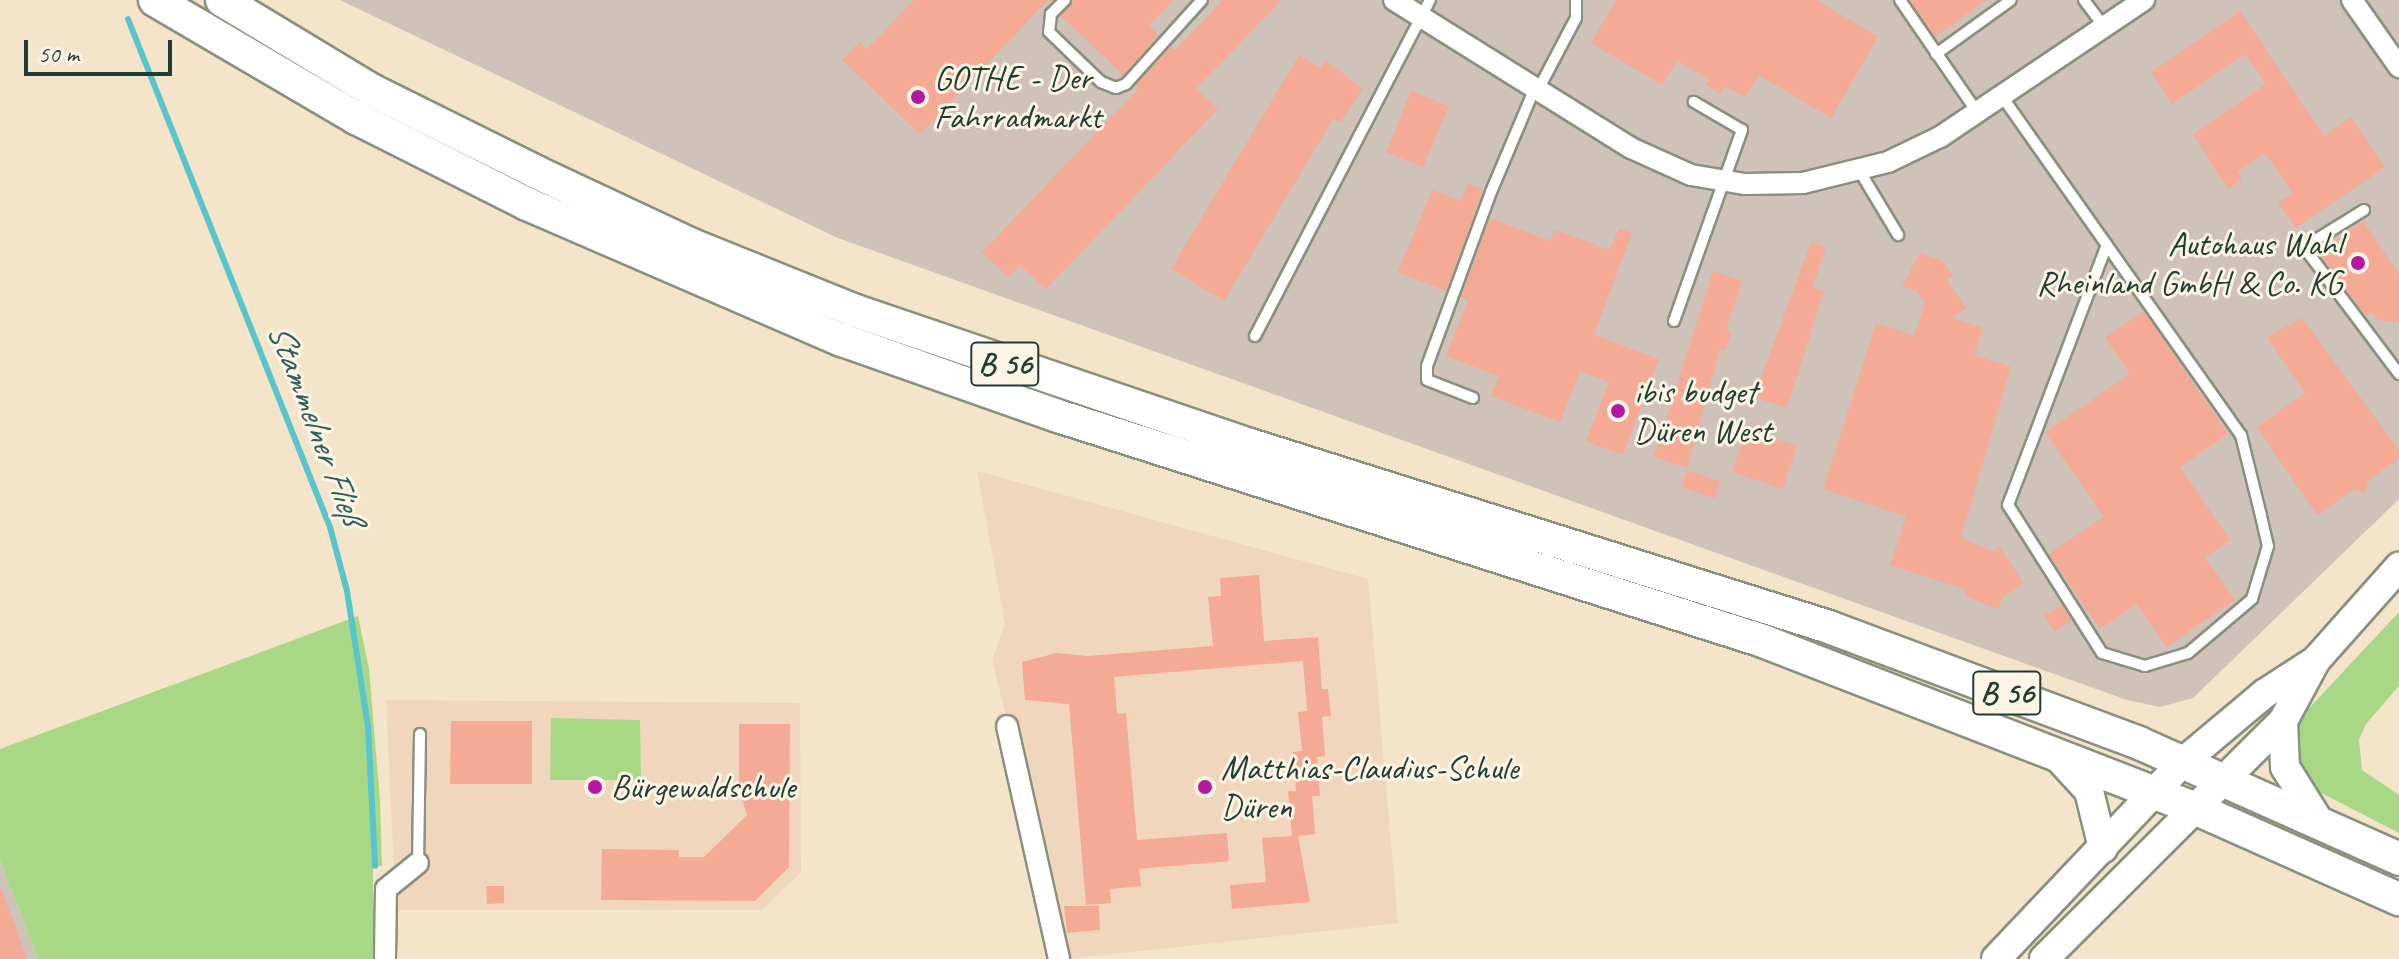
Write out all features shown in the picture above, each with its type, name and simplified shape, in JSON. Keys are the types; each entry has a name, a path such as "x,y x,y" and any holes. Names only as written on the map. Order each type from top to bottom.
{"main road":[{"name":"B 56","path":"155,0 316,96 527,204 842,340 1058,416 1682,614 2155,792 2399,899"},
{"name":"B 56","path":"222,0 371,90 536,172 692,245 853,310 1235,440 1829,627 2183,762 2399,859"},
{"path":"2044,959 2192,807 2283,721 2316,660 2399,567"},
{"path":"1996,959 2183,762 2264,694 2316,660"},
{"path":"2283,721 2285,767 2320,823"},
{"path":"2052,752 2089,791 2103,848"}],"street":[{"path":"1394,0 1424,8 1537,89 1631,148 1691,175 1721,180 1803,183 1859,170 1940,137 2144,0"},
{"path":"2352,0 2399,67"},
{"path":"1007,726 1059,959"},
{"path":"385,959 386,889 418,863"}],"lane":[{"path":"1065,0 1051,14 1049,32 1101,82 1116,88 1126,84 1202,0"},
{"path":"1473,398 1427,380 1427,366 1480,219 1537,89 1576,18 1576,0"},
{"path":"1900,0 1977,112"},
{"path":"1936,54 2011,0"},
{"path":"2084,0 2104,27"},
{"path":"1255,336 1424,8"},
{"path":"2001,95 2107,245 2241,435 2268,546 2252,599 2188,653 2145,666 2102,653 2008,505 2107,245"},
{"path":"1674,321 1721,180 1742,130 1694,102"},
{"path":"1859,170 1898,235"},
{"path":"2364,210 2309,244 2309,254 2399,374"},
{"path":"418,863 420,734"}],"shaded area":[{"path":"340,0 2399,0 2399,499 2193,698 2160,707 2127,700 838,238"},
{"name":"Matthias-Claudius-Schule Düren","path":"977,471 1368,579 1398,923 1067,959 992,660 1005,624"},
{"name":"Bürgewaldschule","path":"386,700 800,703 801,872 762,910 396,910"},
{"path":"0,860 38,959 0,959"}],"green space":[{"path":"2399,612 2399,686 2366,724 2359,740 2362,770 2399,795 2399,833 2304,784 2297,767 2294,732 2299,719"},
{"path":"358,616 369,669 380,800 382,866 373,866 373,959 38,959 0,860 0,749"},
{"path":"551,718 640,720 641,780 550,780"}],"building":[{"name":"GOTHE - Der Fahrradmarkt","path":"914,0 1054,0 1046,2 920,134 842,60 859,42 867,49"},
{"path":"1073,0 1173,0 1149,26 1159,35 1123,75 1061,16"},
{"path":"1223,0 1281,0 1196,89 1218,109 1046,289 1020,265 1008,277 982,252 1138,89 1135,86 1171,46 1175,50"},
{"path":"1616,0 1817,0 1878,37 1831,118 1759,75 1745,98 1725,86 1720,94 1706,85 1709,80 1677,60 1662,85 1591,43"},
{"path":"1910,0 1987,0 1935,36"},
{"path":"2240,11 2324,136 2351,117 2385,167 2296,228 2278,203 2293,193 2265,153 2237,172 2242,179 2228,189 2193,134 2266,84 2245,54 2172,104 2151,72"},
{"path":"1299,55 1321,68 1325,60 1363,89 1340,122 1333,119 1224,301 1171,269"},
{"path":"1411,91 1449,106 1423,167 1386,152"},
{"path":"1468,183 1483,190 1446,291 1398,272 1432,190 1461,201"},
{"path":"1490,218 1550,241 1555,230 1610,250 1619,228 1632,233 1594,335 1659,359 1623,455 1586,441 1609,382 1580,371 1560,422 1491,396 1499,376 1446,356 1468,300 1461,297"},
{"name":"Autohaus Wahl Rheinland GmbH & Co. KG","path":"2363,221 2399,274 2399,323 2377,319 2372,312 2366,316 2318,252"},
{"path":"1811,242 1826,247 1813,287 1824,291 1787,408 1754,397"},
{"path":"1920,253 1942,260 1953,276 1947,280 1966,308 1952,318 1983,328 1974,355 2011,367 1961,538 1992,551 1999,546 2024,583 2003,597 1998,609 1965,596 1967,590 1890,565 1906,516 1823,489 1876,323 1914,336 1925,303 1916,290 1902,286"},
{"path":"1713,271 1742,281 1726,330 1731,332 1725,351 1720,349 1687,468 1654,457"},
{"path":"2144,311 2228,434 2180,467 2230,540 2205,557 2235,600 2166,647 2137,604 2100,629 2049,554 2104,517 2045,432 2130,374 2105,337"},
{"path":"2302,318 2399,450 2399,459 2368,480 2365,492 2353,490 2317,515 2257,427 2305,393 2267,337"},
{"path":"1746,430 1797,446 1783,489 1732,472"},
{"path":"1687,470 1720,481 1715,498 1681,487"},
{"path":"1259,575 1264,641 1318,637 1322,689 1328,689 1331,716 1322,717 1325,756 1317,757 1320,796 1312,796 1315,834 1298,836 1310,902 1232,909 1230,885 1266,882 1262,838 1292,836 1288,791 1296,791 1293,752 1302,751 1298,712 1307,711 1303,661 1114,677 1117,714 1126,713 1137,840 1227,833 1229,861 1139,869 1141,886 1110,889 1111,903 1086,905 1069,704 1025,700 1022,662 1057,653 1088,656 1213,646 1208,597 1221,596 1220,578"},
{"path":"2062,605 2071,620 2054,631 2044,616"},
{"path":"451,721 532,721 532,784 450,784"},
{"path":"739,724 790,724 789,867 755,901 601,900 602,849 679,850 679,857 704,857 747,815 739,790"},
{"path":"486,886 504,886 504,903 487,904"},
{"path":"2,890 27,959 0,959"},
{"path":"1064,906 1099,906 1100,930 1067,933"}],"waterway":[{"name":"Stammelner Fließ","path":"128,19 330,527 347,591 368,726 375,866"}],"place":[{"name":"GOTHE - Der Fahrradmarkt","path":"918,97"},
{"name":"Autohaus Wahl Rheinland GmbH & Co. KG","path":"2358,263"},
{"name":"ibis budget Düren West","path":"1618,411"},
{"name":"Bürgewaldschule","path":"595,787"},
{"name":"Matthias-Claudius-Schule Düren","path":"1205,787"}]}
